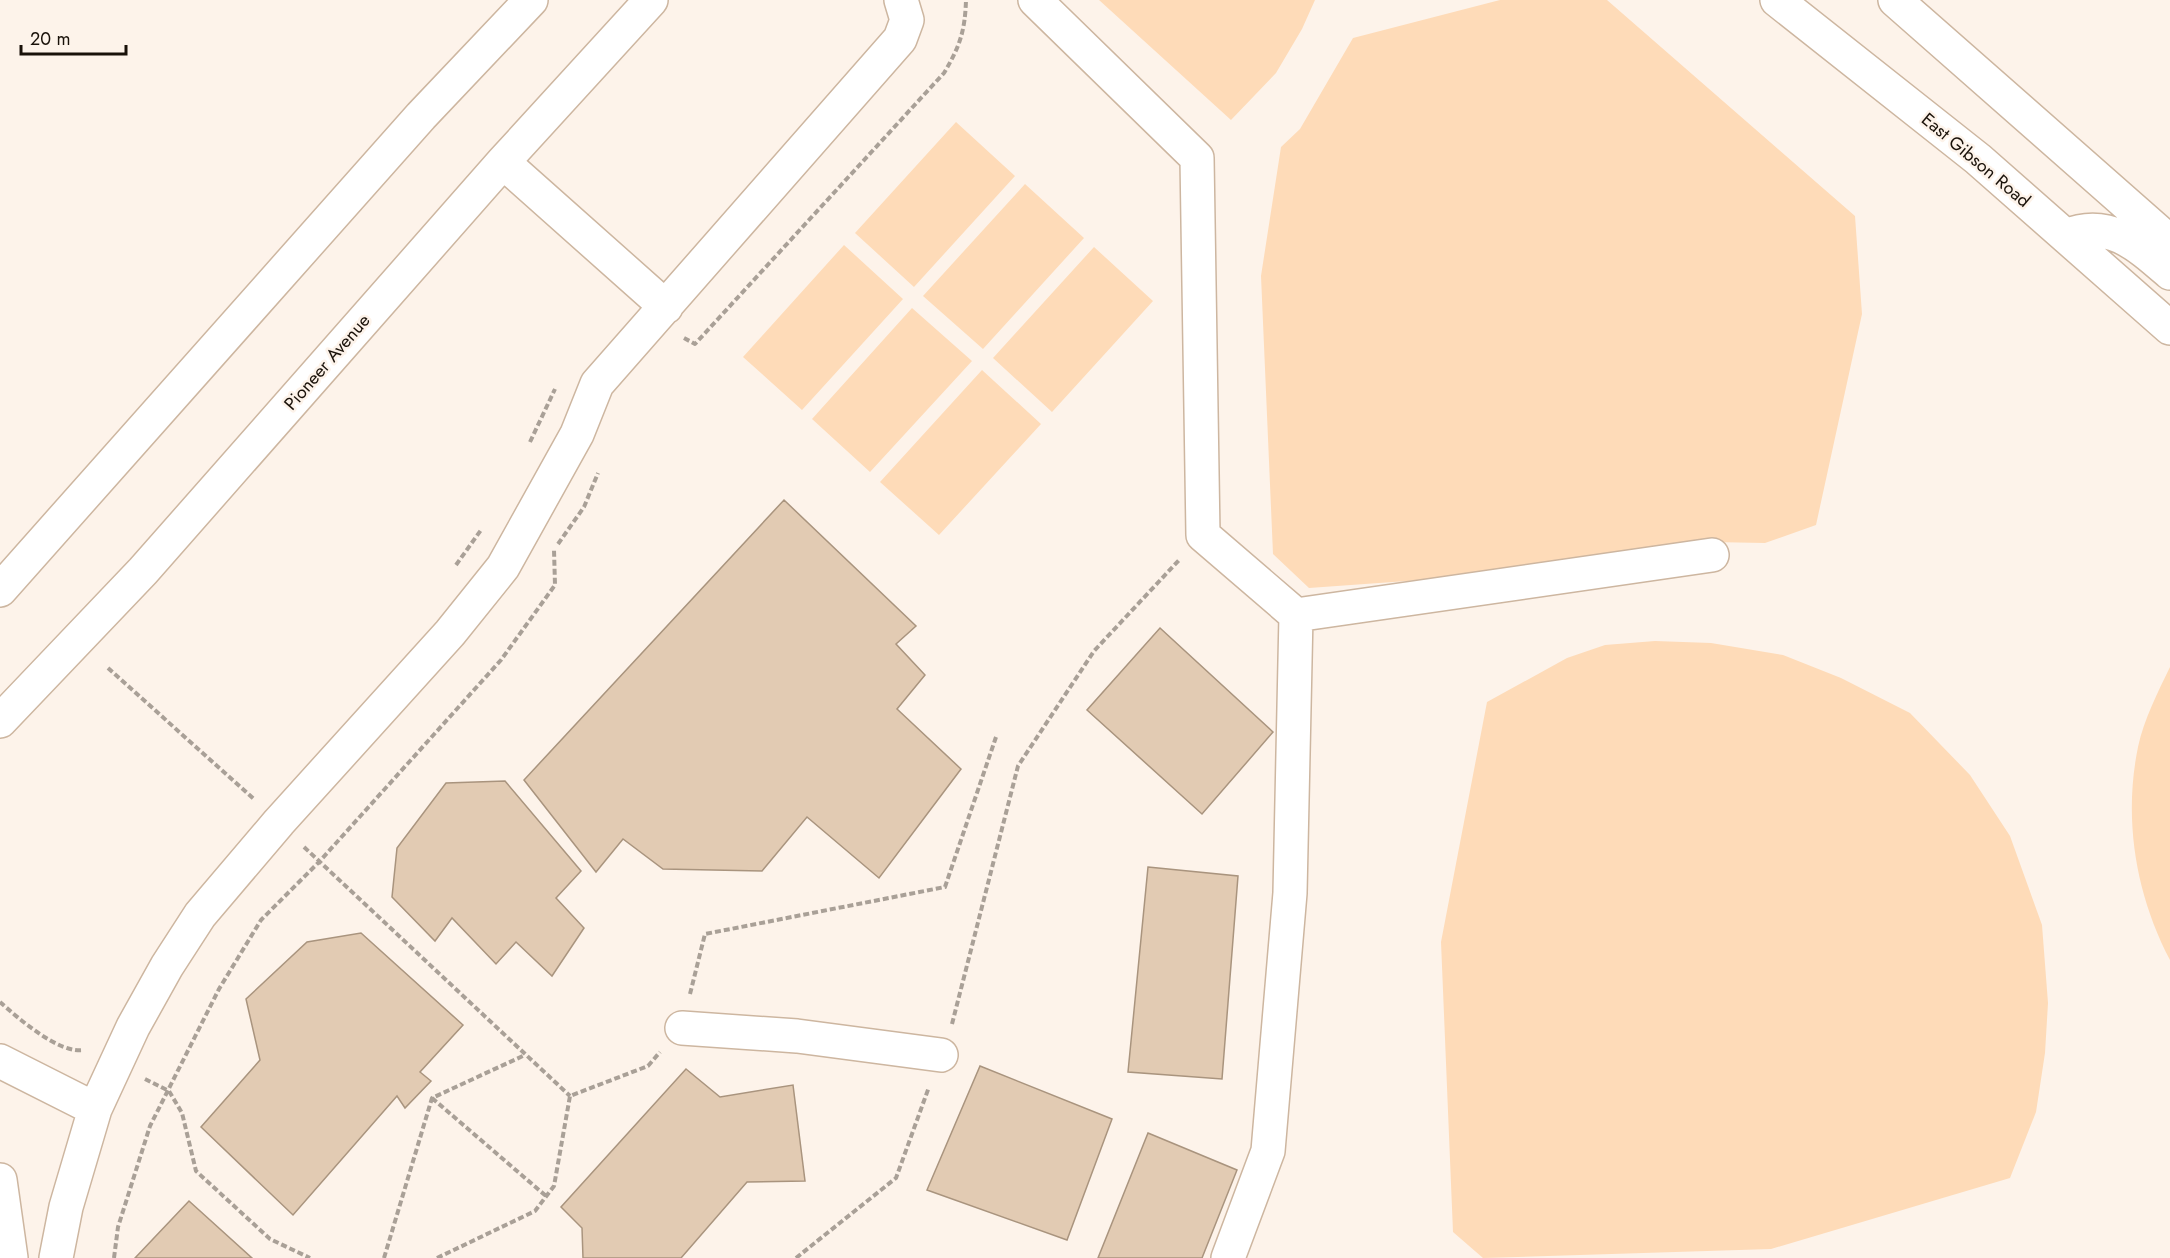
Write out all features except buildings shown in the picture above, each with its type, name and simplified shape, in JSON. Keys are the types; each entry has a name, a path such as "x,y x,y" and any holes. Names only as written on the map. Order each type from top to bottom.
{"street":[{"path":"0,590 420,116 531,0"},
{"name":"Pioneer Avenue","path":"0,722 143,571 503,162 651,0"},
{"path":"56,1258 66,1207 95,1109 115,1064 167,966 200,915 279,822 450,633 503,567 577,434 597,384 900,39 907,20 900,0"},
{"path":"1035,0 1197,158 1203,535 1296,615 1712,555"},
{"name":"East Gibson Road","path":"1777,0 1978,159 2170,328"},
{"path":"1895,0 2170,242"},
{"path":"503,162 666,307"},
{"path":"2066,236 2078,231 2104,230 2139,246 2170,273"},
{"path":"1228,1258 1268,1151 1290,893 1296,615"},
{"path":"682,1028 797,1035 941,1055"},
{"path":"0,1061 95,1109"},
{"path":"0,1180 11,1258"}],"path":[{"path":"695,344 944,73 957,50 965,28 966,0"},
{"path":"526,451 559,382"},
{"path":"114,1258 118,1227 150,1126 219,989 261,920 319,862 501,660 555,585 553,551 584,507 602,463"},
{"path":"454,569 487,521"},
{"path":"796,1258 896,1178 952,1025 1018,766 1095,651 1203,535"},
{"path":"108,668 255,799 319,862 570,1096"},
{"path":"248,806 262,791"},
{"path":"0,1002 28,1027 70,1049 84,1051 115,1064 169,1091 182,1113 196,1171 270,1239 310,1258"},
{"path":"84,1051 88,1041"},
{"path":"384,1258 432,1098 525,1055"},
{"path":"432,1098 546,1196"}],"shaded area":[{"path":"1099,0 1315,0 1302,29 1276,73 1231,120"},
{"path":"1500,0 1607,0 1855,216 1862,314 1816,525 1765,543 1711,542 1590,568 1309,588 1273,554 1261,276 1281,147 1300,129 1353,38"},
{"path":"956,122 1015,176 914,287 855,233"},
{"path":"1025,184 1084,238 983,349 923,296"},
{"path":"844,245 903,299 802,410 743,357"},
{"path":"1094,247 1153,301 1052,412 993,358"},
{"path":"912,308 972,361 870,472 812,419"},
{"path":"982,370 1041,424 939,535 880,482"},
{"path":"1655,641 1711,643 1783,655 1841,678 1910,713 1970,775 2010,836 2042,925 2048,1003 2045,1053 2036,1112 2010,1178 1771,1249 1483,1258 1453,1232 1441,942 1487,702 1567,658 1605,645"},
{"path":"2170,667 2170,960 2158,935 2141,883 2133,829 2132,802 2138,747 2152,706"}]}
